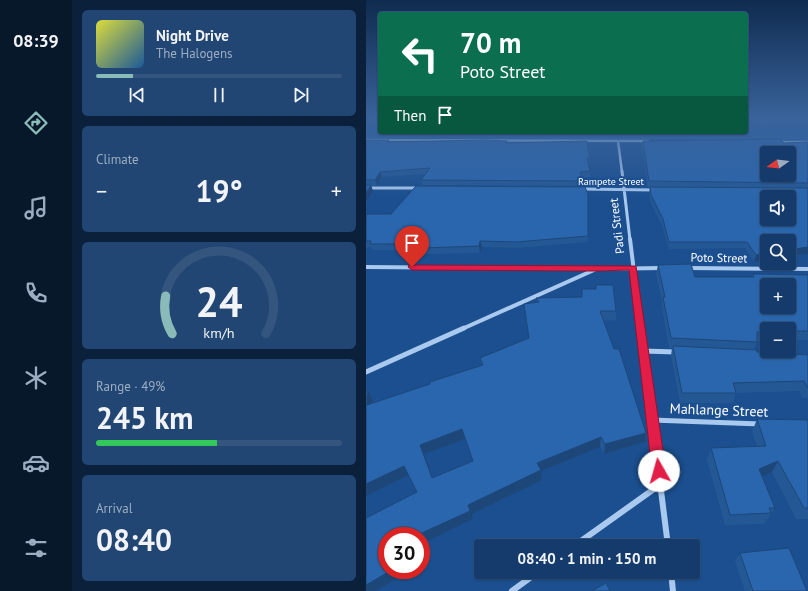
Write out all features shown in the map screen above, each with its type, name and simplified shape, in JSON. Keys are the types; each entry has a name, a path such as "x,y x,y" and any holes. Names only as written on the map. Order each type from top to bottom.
{"street":[{"name":"Padi Street","path":"618,146 667,539"},
{"path":"366,188 421,188"},
{"name":"Rampete Street","path":"576,189 662,190"},
{"path":"366,267 596,269 633,267 664,268"},
{"name":"Poto Street","path":"680,268 808,269"},
{"path":"366,372 596,269"},
{"path":"643,351 679,352"},
{"name":"Mahlange Street","path":"652,420 763,424"},
{"path":"584,539 661,484"},
{"path":"512,591 528,579"},
{"path":"672,579 673,591"}],"building":[{"path":"366,146 588,146 590,158 587,158 590,171 580,172 583,181 421,180 430,168 380,172 375,180 366,180"},
{"path":"644,146 808,146 808,183 649,181"},
{"path":"366,185 371,185 366,193"},
{"path":"416,186 585,187 588,194 588,236 516,242 480,241 479,246 423,248 425,244 370,244 371,241 366,241 366,214 391,214"},
{"path":"650,187 808,188 808,247 796,249 796,234 760,234 760,254 756,255 747,242 669,242 663,219 651,195"},
{"path":"691,264 695,277 754,277 753,274 808,275 808,331 796,331 796,322 760,322 760,332 757,332 757,342 671,338 663,297 665,297 658,265"},
{"path":"596,285 613,285 616,311 600,311 614,349 619,349 646,433 605,444 601,437 537,463 541,470 468,505 470,511 430,529 430,527 378,527 378,578 366,585 366,518 417,492 404,466 366,484 366,391 368,390 367,405 430,384 430,382 483,365 480,358 529,338 524,304 539,302 536,298 582,297 582,289 596,289","holes":["462,429 473,461 432,478 420,445"]},
{"path":"673,346 757,350 757,352 760,352 760,358 796,358 796,354 808,355 808,388 804,381 733,383 736,393 682,393"},
{"path":"757,419 808,420 808,508 804,508 778,461 759,469 775,508 769,508 771,513 730,515 711,448 766,446"},
{"path":"789,548 807,591 753,591 740,553"},
{"path":"606,583 610,591 592,591"}],"route":[{"path":"412,267 596,269 633,267 659,471"}]}
